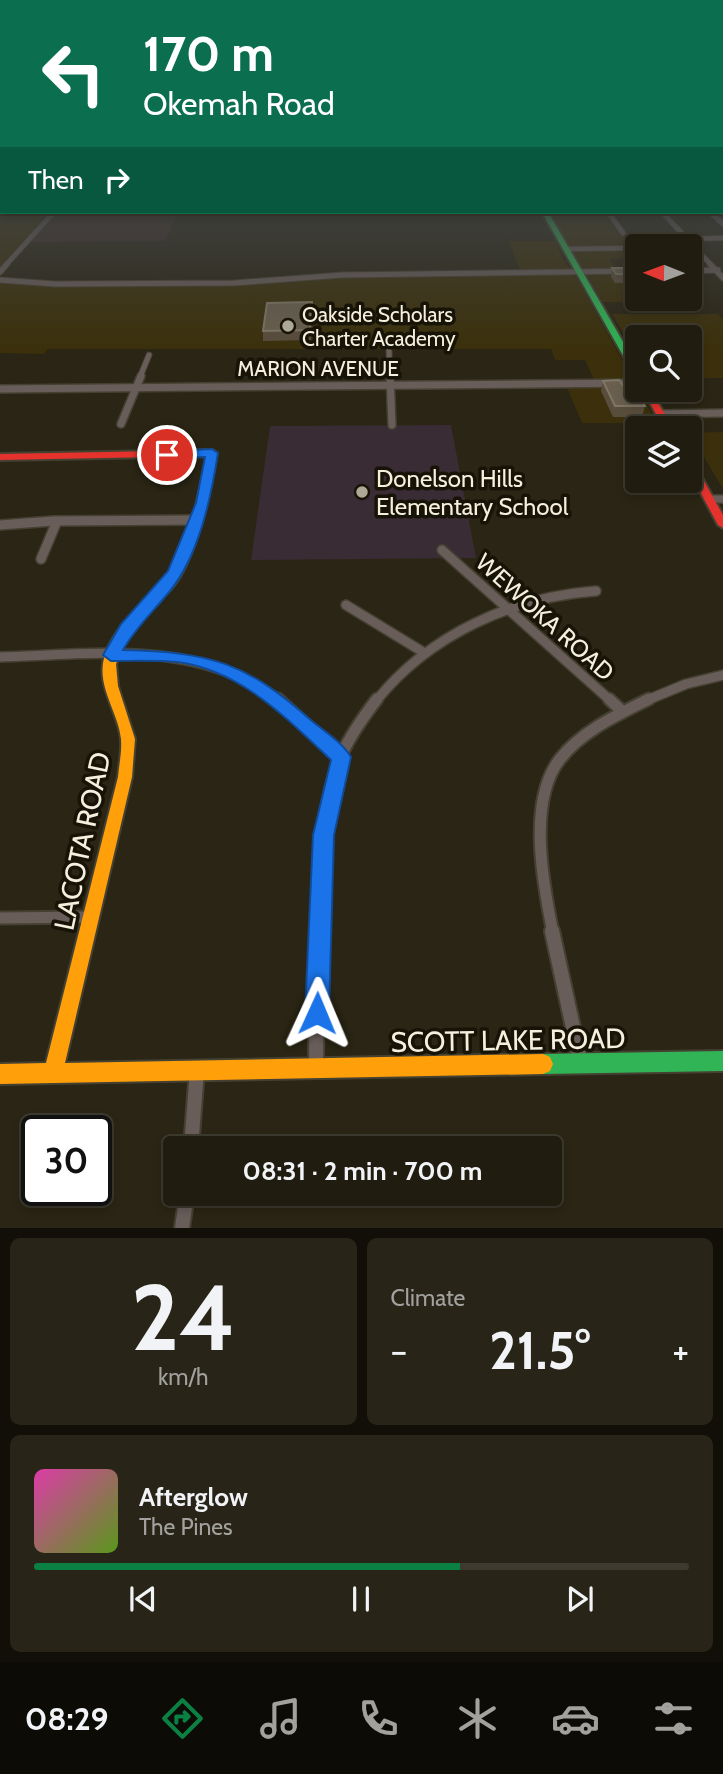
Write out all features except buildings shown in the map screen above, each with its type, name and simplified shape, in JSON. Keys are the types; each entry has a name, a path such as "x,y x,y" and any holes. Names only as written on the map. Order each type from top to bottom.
{"street":[{"path":"0,272 33,235"},
{"path":"559,235 625,352"},
{"path":"702,239 723,238"},
{"path":"567,249 625,248"},
{"path":"702,254 720,270 723,278"},
{"path":"702,271 720,270"},
{"path":"0,279 55,284 234,283 336,275 625,271"},
{"path":"389,351 392,425"},
{"path":"121,424 149,355"},
{"name":"MARION AVENUE","path":"0,389 625,383"},
{"path":"654,402 660,414 723,413"},
{"path":"0,457 212,453 198,520 183,547 176,571 166,587 127,628 111,655"},
{"path":"702,488 723,525"},
{"path":"708,499 723,499"},
{"path":"0,525 57,521 198,520"},
{"path":"41,559 57,521"},
{"name":"WEWOKA ROAD","path":"442,550 622,712"},
{"path":"316,1068 321,862 330,799 341,757 380,697 424,652 477,622 507,610 549,596 596,591"},
{"path":"346,605 424,652"},
{"name":"LACOTA ROAD","path":"53,1073 114,831 127,761 128,740 109,668 111,655"},
{"path":"0,657 178,657 216,666 240,676 276,699 341,757"},
{"path":"581,1064 548,906 541,834 546,785 567,750 622,712 673,687 697,679 723,675"},
{"path":"0,919 93,918"},
{"name":"SCOTT LAKE ROAD","path":"0,1074 723,1061"},
{"path":"192,1136 197,1070"},
{"path":"182,1228 185,1206"}],"shaded area":[{"path":"0,235 29,235 0,269"},
{"path":"36,235 168,235 165,241 30,242"},
{"path":"564,235 625,235 625,258 610,259 616,269 625,271 625,302 603,302"},
{"path":"509,241 556,241 563,259 579,282 625,365 625,402 645,402 653,416 625,416 625,423 582,423 566,385 596,384 585,360 555,360 551,349 48,349 44,354 0,353 0,282 39,286 244,285 340,277 522,275"},
{"path":"612,314 718,314 723,320 723,378 702,378 702,325 625,325 625,336"},
{"name":"Donelson Hills Elementary School","path":"451,425 476,558 251,560 270,426"},
{"path":"723,432 723,489 702,453 702,433"}],"traffic: fast":[{"path":"558,235 625,352"},
{"path":"543,1064 723,1061"}],"traffic: slow":[{"path":"53,1073 125,777 128,739 111,686 109,664 121,637 159,594"},
{"path":"0,1074 543,1064"}],"traffic: jam":[{"path":"654,402 662,416"},
{"path":"0,457 212,453 200,509 188,547 180,564 159,594"},
{"path":"702,487 723,525"}],"place":[{"name":"Oakside Scholars Charter Academy","path":"288,326"},
{"name":"Donelson Hills Elementary School","path":"362,492"}],"route":[{"path":"167,455 212,453 203,503 196,526 183,547 176,571 166,587 127,628 111,655 178,657 216,666 240,676 276,699 341,757 323,835 317,1013"}]}
